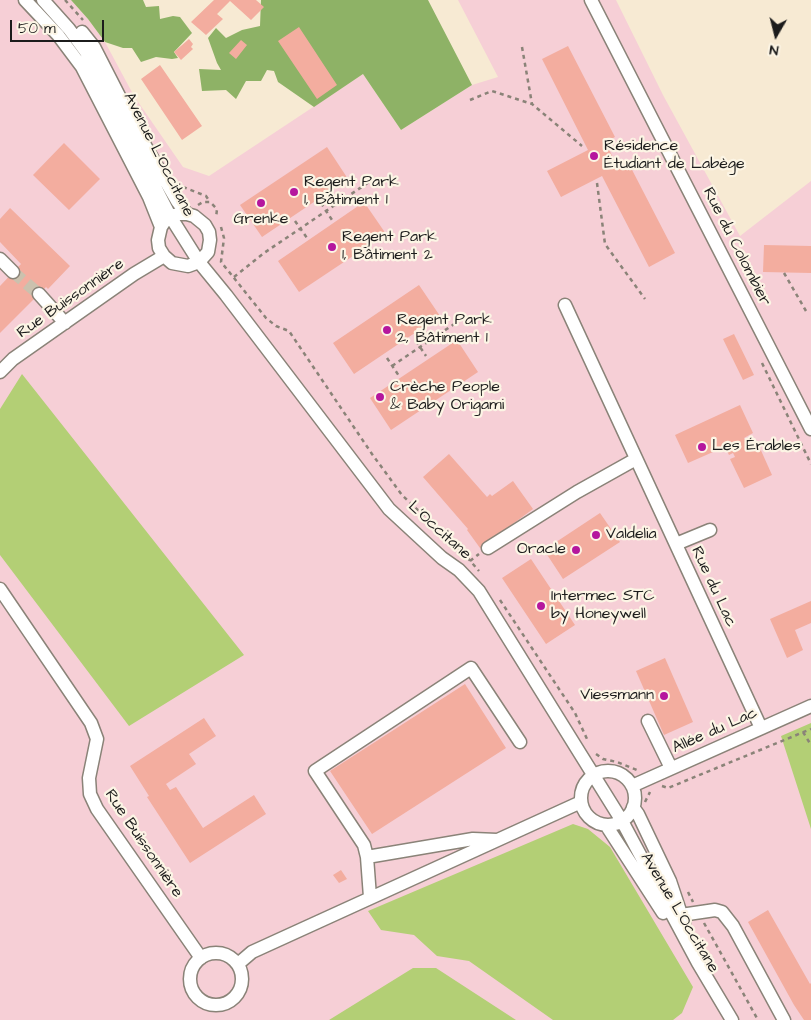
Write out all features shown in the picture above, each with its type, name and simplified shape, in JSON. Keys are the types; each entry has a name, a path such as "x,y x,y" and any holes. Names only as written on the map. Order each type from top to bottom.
{"street":[{"name":"Avenue L'Occitane","path":"25,0 58,35 82,67 149,197 161,227 158,240 164,256"},
{"name":"Avenue L'Occitane","path":"43,0 82,46 170,216 199,262 247,322"},
{"name":"Avenue L'Occitane","path":"55,0 94,47 143,143 177,201 190,210 209,232 208,252 199,262"},
{"name":"Rue du Colombier","path":"591,0 811,429"},
{"path":"161,227 170,216 190,210"},
{"path":"164,256 172,264 179,266 188,266 199,262"},
{"name":"Rue Buissonnière","path":"0,372 13,359 64,322 134,274 164,256"},
{"path":"0,259 13,272"},
{"path":"39,294 64,322"},
{"name":"Rue du Lac","path":"565,305 761,728"},
{"name":"L'Occitane","path":"247,322 389,509 442,558 459,570 478,591 593,776"},
{"path":"488,548 577,492 636,459"},
{"path":"676,544 710,530"},
{"name":"Rue Buissonnière","path":"0,589 91,723 96,739 89,778 90,794 97,809 201,958"},
{"path":"370,898 367,858 364,845 315,771 472,668 520,742"},
{"name":"Allée du Lac","path":"632,786 811,706"},
{"path":"648,721 670,768"},
{"path":"601,772 619,773 627,778 632,786 634,793 633,808 622,821 606,825 597,823 584,810 581,802 583,787 593,776 601,772"},
{"name":"Avenue L'Occitane","path":"593,776 622,821 698,963 732,1020"},
{"path":"238,964 252,952 581,802"},
{"name":"Avenue L'Occitane","path":"633,808 638,814 670,881"},
{"name":"Avenue L'Occitane","path":"606,825 672,927 722,1020"},
{"path":"367,858 473,839 497,840"},
{"name":"Avenue L'Occitane","path":"640,854 670,881"},
{"path":"670,881 692,941 716,981"},
{"path":"681,915 715,910 722,912 733,926 784,1020"},
{"path":"220,953 238,964 242,974 242,983 237,995 230,1001 220,1005 211,1005 197,997 192,990 191,972 201,958 220,953"},
{"name":"Avenue L'Occitane","path":"716,981 722,1004"},
{"name":"Avenue L'Occitane","path":"716,981 741,1020"}],"path":[{"path":"66,0 88,25"},
{"path":"522,47 532,104"},
{"path":"470,100 492,91 532,104 582,146"},
{"path":"233,277 264,253 372,180"},
{"path":"597,183 604,244 645,299"},
{"path":"180,190 177,184 206,196 217,209 216,218 224,231 221,262 266,318 276,326 289,332 402,495 466,556 480,572"},
{"path":"190,210 203,202 210,202"},
{"path":"321,203 332,220"},
{"path":"295,221 306,238"},
{"path":"784,273 806,311"},
{"path":"392,366 463,318"},
{"path":"416,341 426,356"},
{"path":"387,358 399,376"},
{"path":"496,594 575,713 590,747"},
{"path":"595,753 603,759 617,762 633,769 647,770 653,786 668,788 682,780 811,729"},
{"path":"804,732 811,746"}],"shaded area":[{"path":"0,0 71,0 105,42 134,96 183,167 209,176 363,74 401,130 472,85 498,77 458,0 616,0 663,95 740,236 811,181 811,1020 0,1020"}],"green space":[{"path":"71,0 143,0 146,7 159,6 160,19 173,16 180,17 192,33 174,52 178,58 156,57 141,62 132,48 123,48 105,42"},
{"path":"261,0 428,0 472,85 401,130 363,74 314,107 278,82 274,71 267,70 261,81 246,81 236,99 226,90 202,91 199,69 221,70 208,38 216,28 226,38 242,30 260,26"},
{"path":"22,374 244,655 129,726 0,555 0,409"},
{"path":"811,723 811,829 781,736"},
{"path":"573,824 588,829 610,847 693,987 682,1013 673,1020 553,1020 469,961 437,956 414,935 381,930 368,911"},
{"path":"413,968 436,968 516,1020 329,1020"}],"building":[{"path":"214,0 256,0 264,7 251,20 230,1 217,14 223,19 206,35 191,22"},
{"path":"299,27 337,85 317,99 278,41"},
{"path":"189,39 193,44 191,47 193,49 181,60 174,52"},
{"path":"241,40 247,45 236,59 229,53"},
{"name":"Résidence Étudiant de Labège","path":"568,46 615,137 605,142 618,167 628,162 675,253 649,267 602,176 561,197 547,171 588,150 542,59"},
{"path":"160,65 202,126 182,140 141,79"},
{"path":"64,143 100,179 69,210 33,175"},
{"name":"Regent Park 1, Bâtiment 1","path":"327,147 348,179 262,237 240,205"},
{"name":"Regent Park 1, Bâtiment 2","path":"364,202 386,234 299,292 278,261"},
{"path":"10,208 70,266 0,333 0,286 21,264 0,242 0,219"},
{"path":"764,245 811,246 811,273 763,272"},
{"name":"Regent Park 2, Bâtiment 1","path":"419,285 440,316 354,374 333,343"},
{"path":"734,334 754,375 743,380 723,339"},
{"path":"457,340 478,372 391,430 370,398"},
{"name":"Les Érables","path":"740,405 753,433 744,438 750,450 759,446 772,475 744,488 730,459 735,457 733,453 729,455 727,451 731,449 729,445 688,463 675,435"},
{"path":"449,454 487,497 490,494 492,496 513,481 533,509 480,548 468,529 423,477"},
{"path":"600,513 620,542 563,579 544,550"},
{"name":"Intermec STC by Honeywell","path":"531,559 575,625 546,644 502,578"},
{"path":"811,601 811,623 795,630 803,650 787,658 770,619"},
{"name":"Viessmann","path":"665,658 693,722 664,735 636,671"},
{"path":"465,684 506,748 372,834 330,771"},
{"path":"204,718 216,736 189,754 196,764 166,784 170,790 176,787 203,828 254,795 266,814 190,863 147,797 149,796 130,766"},
{"path":"341,870 347,879 339,883 333,875"},
{"path":"768,910 811,983 811,1020 804,1020 794,1005 748,922"}],"tunnel":[{"path":"13,272 39,294"}],"place":[{"name":"Résidence Étudiant de Labège","path":"594,156"},
{"name":"Regent Park 1, Bâtiment 1","path":"294,192"},
{"name":"Grenke","path":"261,203"},
{"name":"Regent Park 1, Bâtiment 2","path":"332,247"},
{"name":"Regent Park 2, Bâtiment 1","path":"387,330"},
{"name":"Crèche People & Baby Origami","path":"380,397"},
{"name":"Les Érables","path":"702,447"},
{"name":"Valdelia","path":"596,535"},
{"name":"Oracle","path":"576,550"},
{"name":"Intermec STC by Honeywell","path":"541,606"},
{"name":"Viessmann","path":"664,696"}]}
